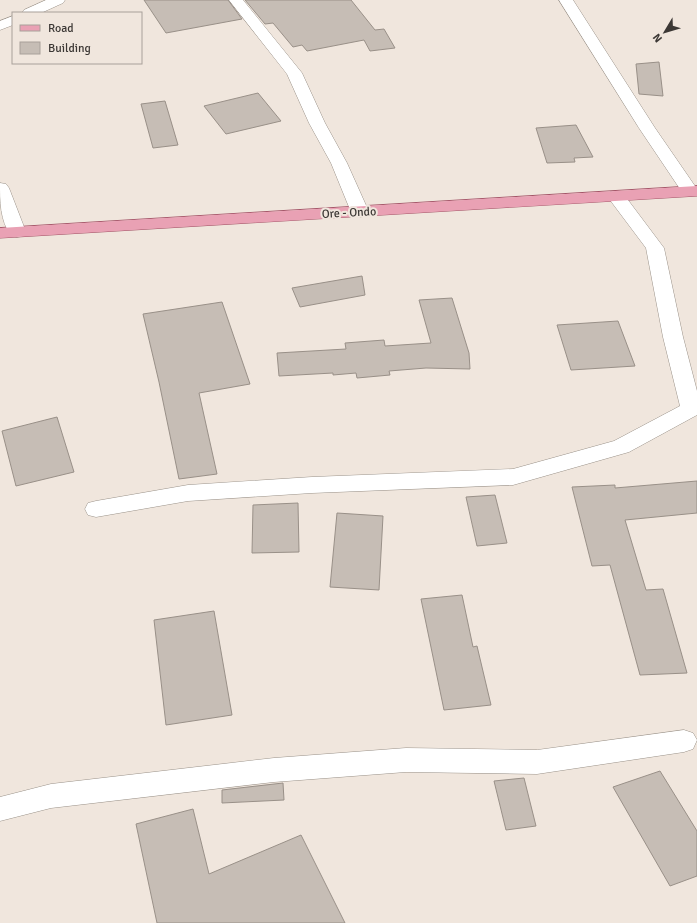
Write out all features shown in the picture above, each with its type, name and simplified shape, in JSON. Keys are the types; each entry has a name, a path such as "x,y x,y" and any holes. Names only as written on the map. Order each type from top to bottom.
{"main road":[{"name":"Ore - Ondo","path":"8,233 693,191"}],"street":[{"path":"31,12 58,0"},
{"path":"236,0 294,73 317,123 339,163 360,212"},
{"path":"566,0 648,128 693,191"},
{"path":"0,26 12,20"},
{"path":"0,188 8,233"},
{"path":"96,509 188,493 312,485 513,477 621,447 691,409 673,336 655,248 616,196"},
{"path":"0,809 51,796 274,770 406,760 537,762 684,741"}],"building":[{"path":"144,0 228,0 242,19 166,33"},
{"path":"245,0 351,0 375,30 384,29 395,48 370,51 364,40 307,51 302,45 293,47 273,23 265,24"},
{"path":"659,62 663,96 639,94 636,64"},
{"path":"258,93 281,121 226,134 204,106"},
{"path":"165,101 178,145 153,148 141,104"},
{"path":"576,125 593,157 574,158 575,162 547,163 536,128"},
{"path":"362,276 365,295 300,307 292,288"},
{"path":"452,298 469,353 470,369 426,368 389,371 390,375 357,378 356,373 279,376 277,353 346,349 345,343 384,340 385,346 431,343 419,300"},
{"path":"222,302 250,384 199,393 217,474 179,479 143,314"},
{"path":"618,321 635,366 571,370 557,325"},
{"path":"57,417 74,472 16,486 2,431"},
{"path":"697,481 697,513 625,520 646,590 663,589 687,673 640,675 610,565 592,566 572,487 615,485 615,488"},
{"path":"495,495 507,543 477,546 466,497"},
{"path":"298,503 299,552 252,553 253,505"},
{"path":"337,513 383,516 379,590 330,587"},
{"path":"462,595 473,647 477,646 491,705 444,710 421,599"},
{"path":"214,611 232,715 166,725 154,620"},
{"path":"660,771 697,831 697,876 670,886 613,787"},
{"path":"524,778 536,826 506,830 494,781"},
{"path":"283,783 284,800 222,803 222,790"},
{"path":"193,809 209,874 301,835 345,923 157,923 136,824"}]}
